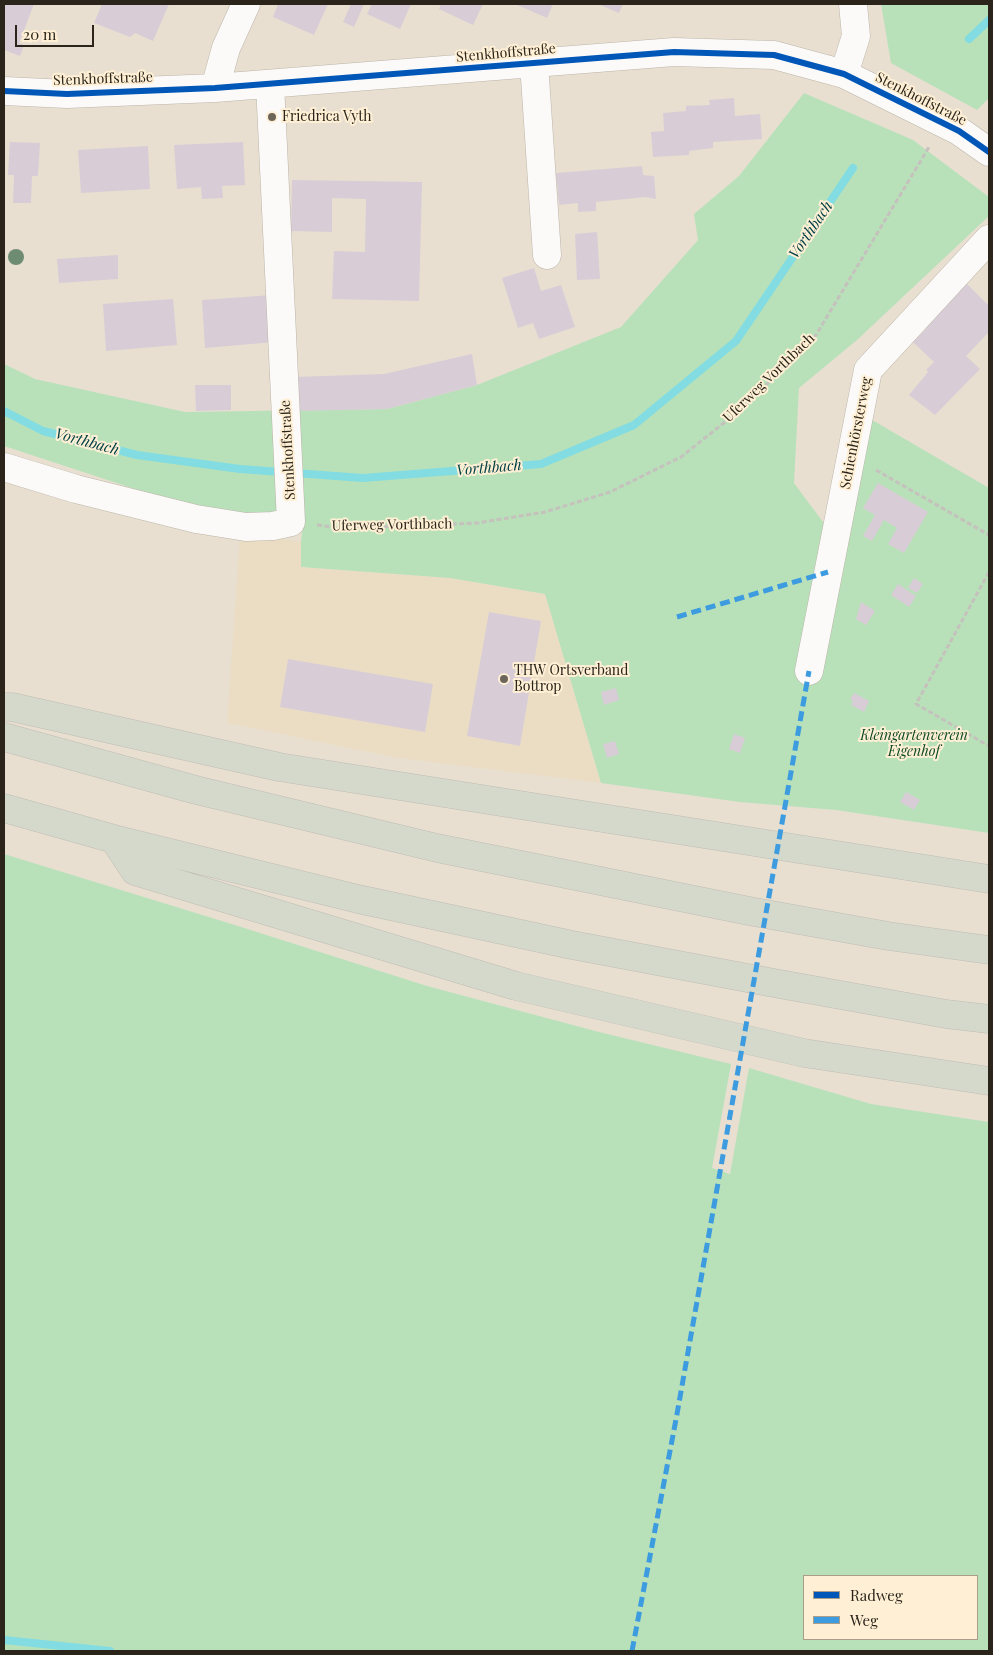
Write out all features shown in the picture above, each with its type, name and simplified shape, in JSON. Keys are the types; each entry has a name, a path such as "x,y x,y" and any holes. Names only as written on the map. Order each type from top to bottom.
{"highway":[{"path":"4,707 12,707 279,767 989,879"},
{"path":"4,737 196,790 437,848 749,911 888,936 989,950"},
{"path":"4,808 114,839 358,899 572,945 917,1008 989,1019"},
{"path":"114,839 135,871 516,986 804,1054 989,1081"}],"street":[{"path":"216,88 226,48 246,4"},
{"path":"844,74 856,36 853,4"},
{"name":"Stenkhoffstraße","path":"4,91 66,94 216,88 674,52 774,55 844,74 960,131 989,152"},
{"path":"534,63 547,255"},
{"name":"Stenkhoffstraße","path":"270,84 291,514"},
{"name":"Schienhörsterweg","path":"808,671 868,370 989,239"},
{"path":"4,467 76,489 196,519 246,527 273,526 291,514"}],"path":[{"path":"851,456 989,535"},
{"path":"989,572 916,704 989,746"}],"shaded area":[{"path":"240,535 301,541 301,567 450,578 545,594 601,783 398,758 227,723"}],"green space":[{"path":"881,4 989,4 989,98 977,110 891,63"},
{"name":"Kleingartenverein Eigenhof","path":"804,93 913,140 989,197 989,216 857,340 799,388 794,483 826,526 867,417 989,488 989,833 836,810 740,802 601,783 545,594 450,578 301,567 301,541 305,511 214,515 4,446 4,364 35,379 185,412 387,409 477,385 621,327 698,240 694,214 739,176"},
{"path":"4,854 427,986 599,1032 731,1064 712,1168 730,1174 749,1068 871,1104 989,1122 989,1651 4,1651"}],"building":[{"path":"4,4 34,4 19,43 24,45 20,56 4,50"},
{"path":"102,4 169,4 153,41 135,33 130,37 94,23"},
{"path":"278,4 328,4 314,35 273,17"},
{"path":"351,4 364,4 354,27 343,22"},
{"path":"372,4 411,4 400,29 367,14"},
{"path":"441,4 483,4 473,25 439,9"},
{"path":"515,4 553,4 547,18"},
{"path":"598,4 623,4 619,13"},
{"path":"734,98 735,116 760,114 762,139 713,142 713,148 689,151 689,155 653,157 651,132 664,131 663,113 686,111 686,106 710,105 709,100"},
{"path":"10,142 40,143 38,176 32,176 31,203 13,203 14,175 8,175"},
{"path":"243,142 245,185 222,186 223,198 202,199 201,187 177,189 174,145"},
{"path":"148,146 150,189 81,193 78,150"},
{"path":"642,166 643,175 654,176 656,199 645,197 596,202 596,211 578,212 578,203 559,205 556,173"},
{"path":"292,180 422,182 419,301 332,299 334,251 365,252 366,199 332,198 332,232 291,231"},
{"path":"597,232 600,279 577,280 575,234"},
{"path":"118,255 118,279 59,283 57,259"},
{"path":"534,268 541,291 561,285 575,327 539,339 533,323 518,328 502,278"},
{"path":"965,282 987,304 989,303 989,332 966,356 980,369 935,415 909,395 928,372 926,370 934,362 913,342 927,328 924,326"},
{"path":"272,295 275,342 205,348 202,300"},
{"path":"173,299 177,345 106,351 103,304"},
{"path":"472,354 477,385 387,409 295,411 294,377 384,374"},
{"path":"195,385 231,385 231,410 196,411"},
{"path":"878,483 928,512 904,553 888,544 897,528 884,520 872,541 863,536 875,515 863,508"},
{"path":"914,578 923,584 917,593 908,588"},
{"path":"898,584 916,596 909,607 891,595"},
{"path":"861,602 875,611 866,625 856,619"},
{"name":"THW Ortsverband Bottrop","path":"489,612 541,621 520,746 467,736"},
{"path":"288,659 433,684 425,732 280,707"},
{"path":"616,688 619,700 604,705 601,692"},
{"path":"854,693 869,701 864,712 851,705 853,701 850,699"},
{"path":"734,734 745,738 740,753 729,749"},
{"path":"615,741 619,754 607,758 603,744"},
{"path":"906,792 920,800 914,810 900,802"}],"waterway":[{"name":"Vorthbach","path":"969,39 989,20"},
{"name":"Vorthbach","path":"4,411 43,431 137,455 240,469 363,478 541,464 634,425 736,341 853,168"},
{"path":"4,1640 110,1651"}],"marked path":[{"path":"677,617 828,572"},
{"path":"632,1651 677,1414 809,671"}],"cycle path":[{"path":"4,91 67,94 215,88 674,52 774,55 844,74 959,131 989,152"}],"place":[{"name":"Friedrica Vyth","path":"272,117"},
{"name":"THW Ortsverband Bottrop","path":"504,679"}]}
